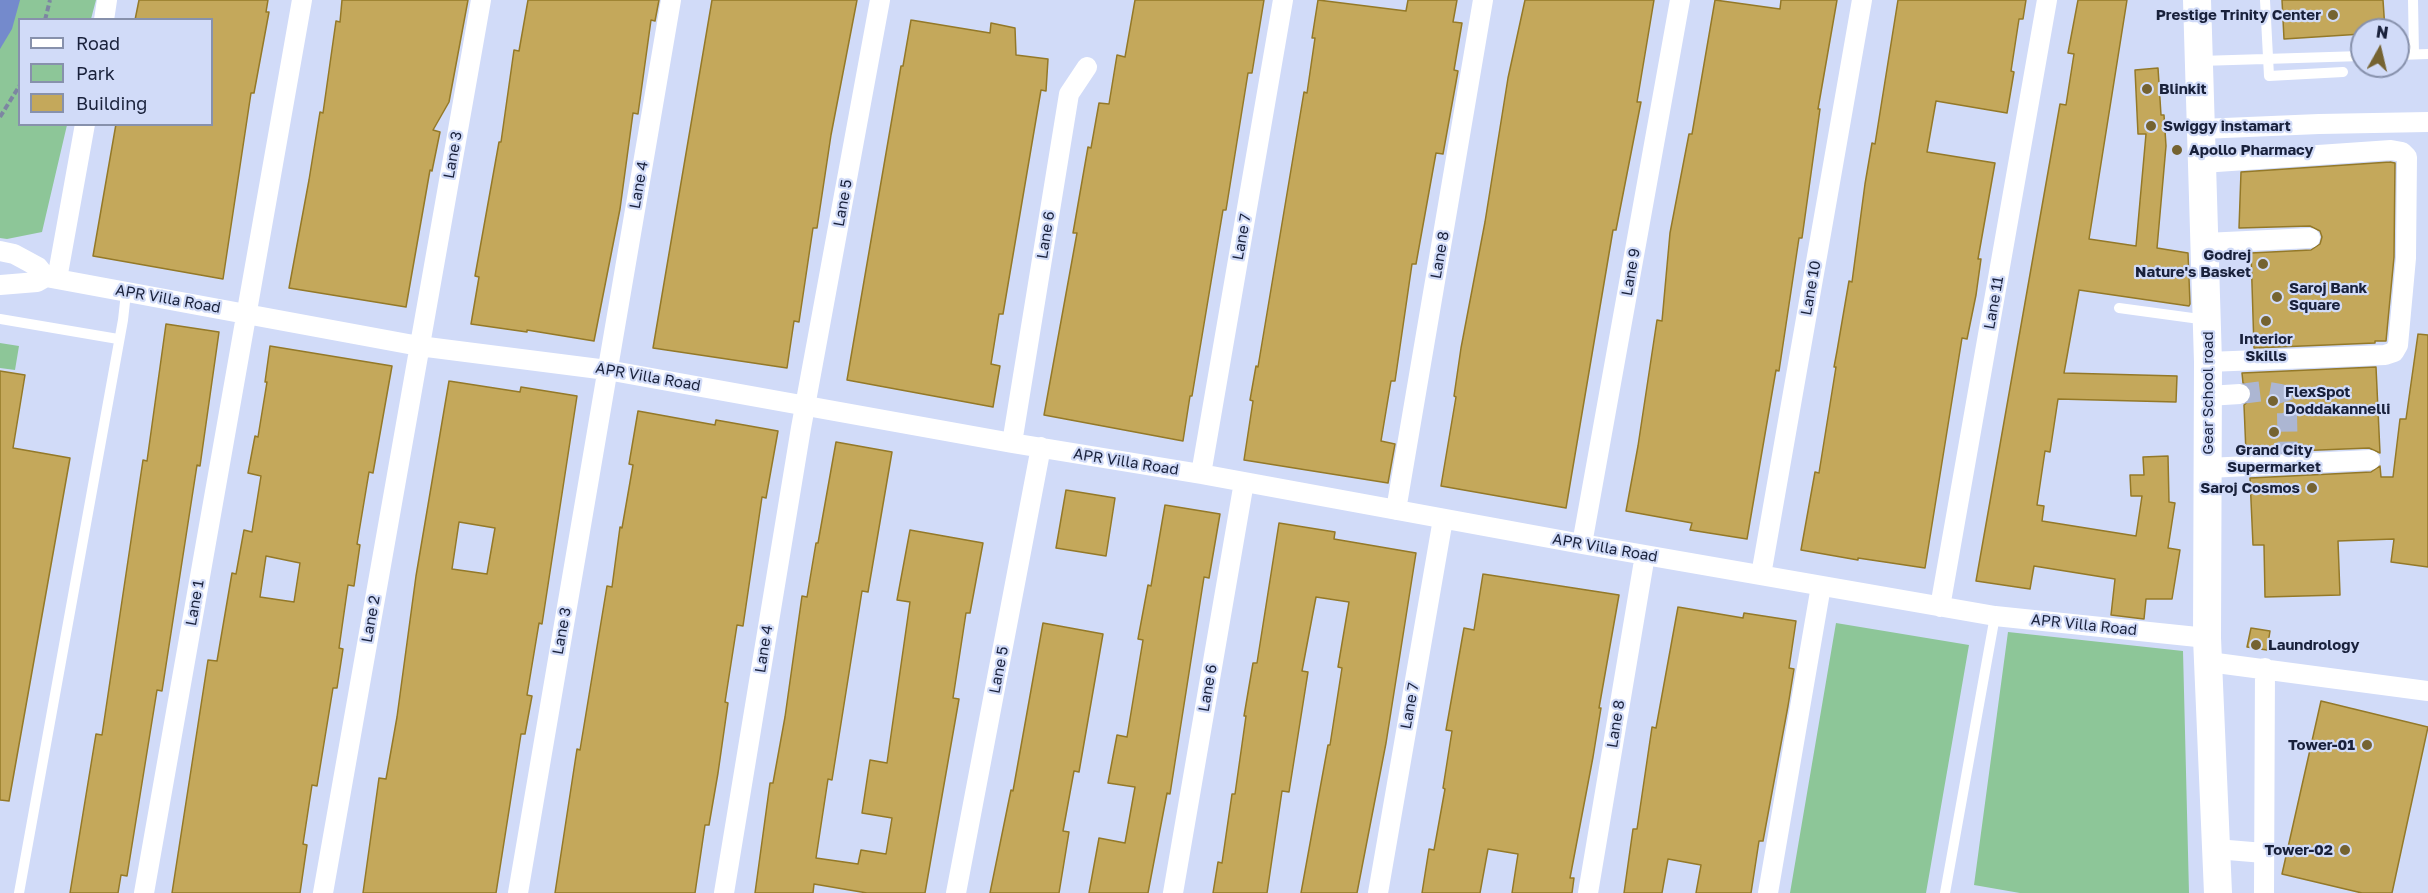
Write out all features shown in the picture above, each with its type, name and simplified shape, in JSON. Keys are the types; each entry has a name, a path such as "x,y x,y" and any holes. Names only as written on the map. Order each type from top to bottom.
{"main road":[{"name":"Gear School road","path":"2197,0 2208,362 2208,650 2218,893"}],"street":[{"path":"104,18 107,0"},
{"path":"246,313 302,0"},
{"name":"Lane 3","path":"419,345 481,0"},
{"name":"Lane 4","path":"606,370 671,0"},
{"name":"Lane 5","path":"805,405 880,0"},
{"name":"Lane 7","path":"1201,474 1283,0"},
{"name":"Lane 8","path":"1396,510 1483,0"},
{"name":"Lane 9","path":"1582,544 1680,0"},
{"name":"Lane 10","path":"1761,575 1862,0"},
{"name":"Lane 11","path":"1940,607 2047,0"},
{"name":"Lane 6","path":"1012,443 1069,94 1087,67"},
{"path":"2201,129 2428,122"},
{"path":"52,278 85,126"},
{"path":"2202,163 2391,150 2402,152 2407,157 2406,258 2398,345 2394,352 2385,355 2208,362"},
{"path":"2205,243 2310,238"},
{"name":"APR Villa Road","path":"0,251 14,254 38,267 52,278"},
{"name":"APR Villa Road","path":"0,285 37,282 52,278 419,345 606,370 1940,607 2208,650 2265,668 2428,691"},
{"name":"Lane 1","path":"144,893 246,313"},
{"name":"Lane 2","path":"323,893 419,345"},
{"name":"Lane 3","path":"518,893 606,370"},
{"path":"2208,396 2240,394"},
{"name":"Lane 4","path":"724,893 805,405"},
{"name":"Lane 5","path":"957,893 1041,447"},
{"path":"2208,468 2370,460"},
{"name":"Lane 6","path":"1173,893 1244,482"},
{"name":"Lane 7","path":"1378,893 1443,519"},
{"name":"Lane 8","path":"1588,893 1645,555"},
{"path":"1768,893 1821,586"},
{"path":"2264,893 2265,668"},
{"path":"2216,849 2264,853"}],"lane":[{"path":"2265,0 2269,76 2343,72"},
{"path":"2413,0 2414,54"},
{"path":"2410,54 2428,54"},
{"path":"2199,61 2350,56"},
{"path":"19,893 126,293"},
{"path":"2119,308 2207,320"},
{"path":"0,319 118,339"},
{"path":"1945,893 1995,616"}],"path":[{"path":"46,18 50,0"},
{"path":"0,117 18,88"}],"green space":[{"path":"0,0 96,0 91,18 18,18 18,126 67,126 42,232 7,239 0,238"},
{"path":"0,343 19,346 15,370 0,368"},
{"path":"1836,623 1969,645 1926,893 1790,893"},
{"path":"2008,632 2183,651 2189,893 2020,893 1974,885"}],"water":[{"path":"0,0 20,0 12,29 0,49"}],"building":[{"path":"139,0 268,0 266,12 269,12 254,93 251,93 223,279 93,256 116,126 213,126 213,18 135,18"},
{"path":"342,0 468,0 449,102 433,130 440,132 432,171 430,170 406,307 289,288 320,112 323,113 336,21 340,22"},
{"path":"528,0 659,0 655,21 651,20 638,114 633,113 620,209 594,341 471,324 479,277 475,276 499,142 501,142 514,50 519,51"},
{"path":"712,0 857,0 831,135 817,228 813,228 799,322 794,321 787,368 653,348"},
{"path":"1135,0 1264,0 1252,73 1248,73 1226,210 1223,210 1183,441 1044,415 1077,233 1073,233 1088,147 1091,148 1099,103 1109,104 1117,55 1125,57"},
{"path":"1318,0 1406,11 1408,0 1457,0 1453,22 1462,23 1454,70 1458,71 1443,154 1436,153 1416,264 1412,264 1395,381 1391,381 1381,441 1395,444 1388,483 1244,460 1253,401 1250,400 1256,366 1258,367 1304,92 1307,93"},
{"path":"1525,0 1654,0 1637,102 1641,102 1616,230 1613,230 1566,508 1441,486 1456,397 1454,396 1461,348 1485,222 1508,78"},
{"path":"1715,0 1780,9 1781,0 1837,0 1818,109 1820,109 1802,238 1799,238 1779,371 1776,370 1747,539 1690,530 1692,523 1626,511 1657,320 1662,321 1670,233 1689,134 1692,134"},
{"path":"1898,0 2026,0 2023,19 2019,19 2007,113 1936,101 1927,152 1995,163 1978,259 1981,259 1976,295 1967,339 1962,338 1925,568 1801,550 1815,472 1819,473 1836,367 1834,367 1849,281 1852,282 1865,184 1872,143 1875,144"},
{"path":"2078,0 2127,0 2089,239 2136,246 2146,134 2138,134 2135,70 2158,68 2161,115 2164,115 2166,146 2157,248 2188,253 2190,304 2189,306 2079,290 2064,373 2177,376 2176,402 2058,399 2050,452 2045,451 2037,505 2044,506 2042,521 2136,536 2142,496 2131,496 2130,475 2144,475 2143,457 2168,456 2169,502 2175,503 2168,548 2180,550 2172,599 2146,599 2144,619 2111,615 2115,579 2034,566 2030,589 1976,581 2060,104 2066,105 2074,54 2068,53"},
{"name":"Prestige Trinity Center","path":"2282,0 2383,0 2384,18 2350,18 2350,35 2284,39"},
{"path":"911,20 990,33 991,23 1015,28 1016,55 1048,59 1046,91 1041,90 1003,314 999,314 991,364 1000,366 993,407 847,380"},
{"path":"2395,163 2394,257 2386,341 2254,348 2251,253 2311,250 2320,244 2322,237 2320,231 2310,226 2239,228 2241,172"},
{"path":"166,324 219,332 200,466 197,465 162,691 157,690 127,876 121,875 118,893 70,893 96,734 102,735 143,460 147,461"},
{"path":"2418,334 2428,335 2428,567 2391,562 2394,539 2338,541 2340,595 2265,597 2264,545 2253,545 2250,478 2371,472 2380,466 2381,477 2393,477 2400,419 2406,419"},
{"path":"270,346 392,366 373,473 369,472 357,544 360,545 354,586 348,585 339,648 343,649 337,688 333,688 317,786 312,785 303,844 307,845 300,893 172,893 208,660 217,661 232,573 236,574 244,530 252,532 261,476 248,473 255,436 258,437 267,382 265,382","holes":["266,556 300,563 294,602 260,597"]},
{"path":"2376,367 2380,453 2369,448 2246,453 2244,405 2250,400 2252,394 2250,387 2243,383 2242,373"},
{"path":"0,371 25,375 13,448 70,458 9,801 0,800"},
{"path":"449,381 520,392 521,387 577,396 542,624 539,623 527,695 532,696 525,734 521,734 496,893 363,893 379,778 386,779 397,717 416,576","holes":["459,522 495,528 487,574 452,569"]},
{"path":"638,411 715,425 716,420 778,431 766,498 762,497 743,626 737,625 725,702 728,703 718,773 709,825 705,825 695,893 555,893 577,749 580,750 607,586 612,587 620,527 622,528 633,465 629,464"},
{"path":"836,442 892,452 868,592 862,591 832,780 828,779 816,858 858,864 861,850 886,854 892,818 862,813 870,760 887,763 910,602 897,600 910,530 983,543 970,613 966,613 953,698 959,699 925,893 867,893 814,884 813,893 755,893 770,783 773,783 785,717 802,596 807,597"},
{"path":"1066,490 1115,498 1106,556 1056,548"},
{"path":"1165,505 1220,514 1209,578 1204,577 1170,794 1167,793 1148,893 1089,893 1099,838 1125,843 1135,787 1108,783 1117,735 1127,737 1143,640 1138,639 1148,585 1151,586"},
{"path":"1279,523 1335,532 1334,539 1416,553 1386,743 1357,893 1301,893 1328,745 1330,745 1342,668 1338,667 1349,602 1316,597 1302,671 1308,672 1289,792 1282,791 1267,893 1213,893 1218,862 1222,863 1232,794 1235,794 1246,716 1244,716 1253,663 1257,663"},
{"path":"1483,574 1619,595 1599,708 1601,708 1593,757 1570,878 1574,878 1572,893 1512,893 1518,854 1488,849 1480,893 1422,893 1429,849 1434,850 1445,789 1443,788 1452,731 1446,730 1464,628 1474,630"},
{"path":"1678,607 1743,618 1744,613 1796,621 1789,668 1794,669 1788,706 1763,841 1759,841 1751,893 1696,893 1701,865 1668,859 1662,893 1624,893 1633,829 1637,829 1652,727 1656,728"},
{"path":"1043,623 1103,634 1079,772 1074,771 1063,831 1069,832 1059,893 990,893 1011,790 1013,791"},
{"path":"2251,628 2270,631 2267,650 2247,647"},
{"path":"2321,701 2428,727 2392,893 2362,893 2282,874"}],"tunnel":[{"path":"2240,394 2264,391 2281,394 2287,413 2288,464"}],"place":[{"name":"Prestige Trinity Center","path":"2333,15"},
{"name":"Blinkit","path":"2147,89"},
{"name":"Swiggy instamart","path":"2151,126"},
{"name":"Apollo Pharmacy","path":"2177,150"},
{"name":"Godrej Nature's Basket","path":"2263,264"},
{"name":"Saroj Bank Square","path":"2277,297"},
{"name":"Interior Skills","path":"2266,321"},
{"name":"FlexSpot Doddakannelli","path":"2273,401"},
{"name":"Grand City Supermarket","path":"2274,432"},
{"name":"Saroj Cosmos","path":"2312,488"},
{"name":"Laundrology","path":"2256,645"},
{"name":"Tower-01","path":"2367,745"},
{"name":"Tower-02","path":"2345,850"}]}
